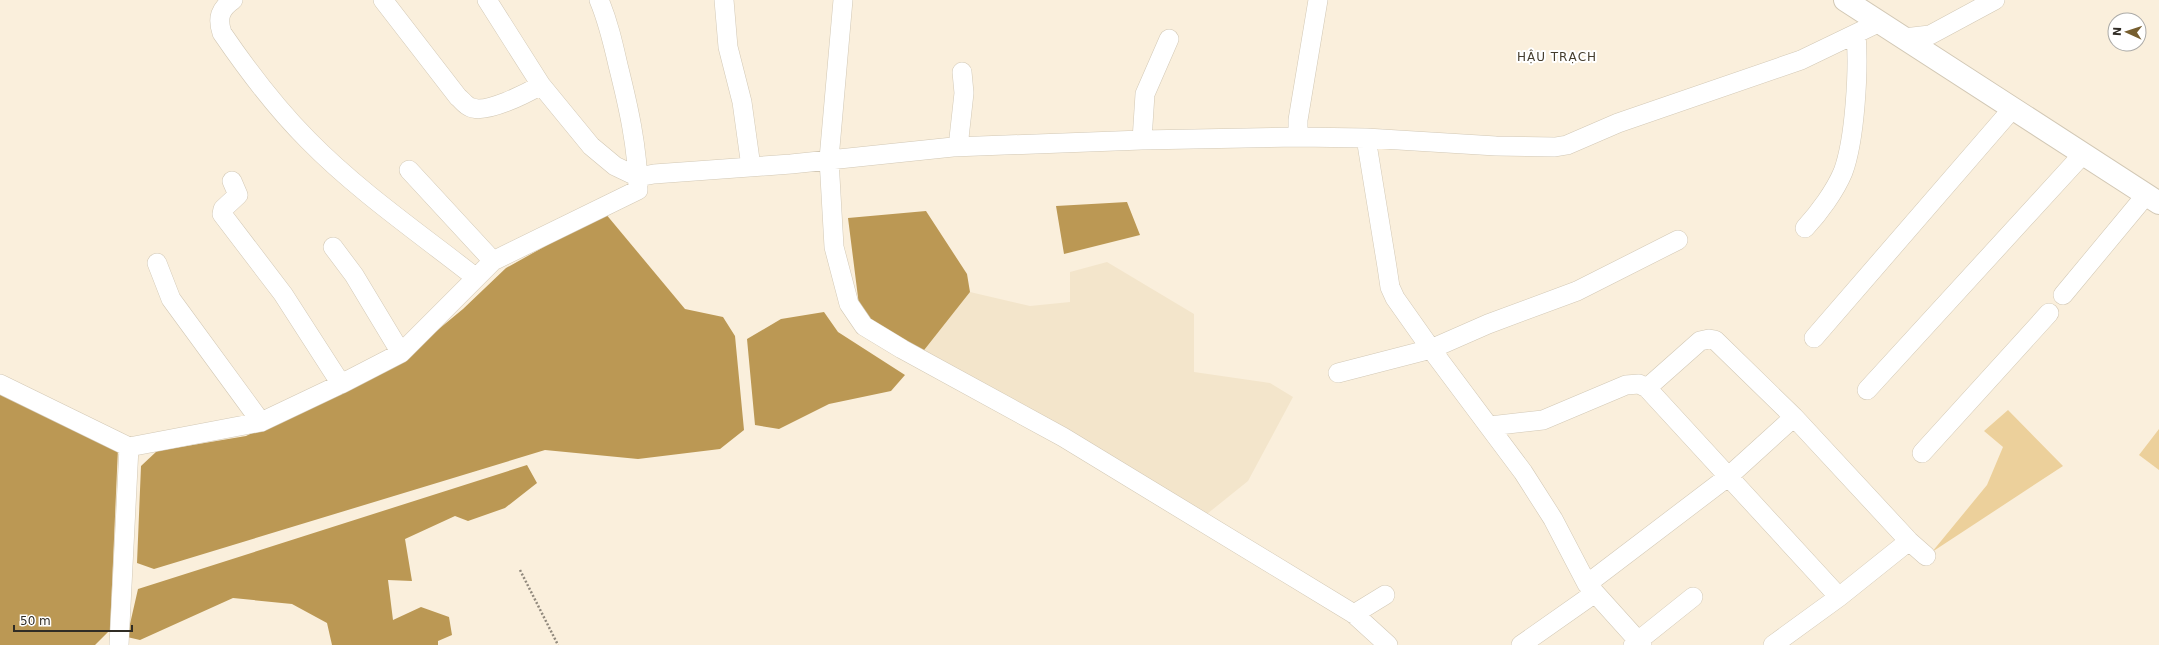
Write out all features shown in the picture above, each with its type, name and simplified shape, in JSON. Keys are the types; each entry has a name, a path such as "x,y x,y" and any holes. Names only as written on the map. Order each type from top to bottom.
{"street":[{"path":"233,0 225,6 220,14 219,24 222,33 256,82 308,140 356,184 475,277"},
{"path":"383,0 458,97 470,108 486,108 517,97 541,85"},
{"path":"486,0 541,85 591,146 615,166 638,177 654,174 751,167 958,146 1298,137 1366,138 1496,146 1541,147 1567,145 1618,123 1801,60 1880,22"},
{"path":"0,384 129,447 261,422 342,384 400,353 493,260 638,190 638,177 626,94 611,35 599,0"},
{"path":"724,0 728,47 742,102 751,167"},
{"path":"842,0 829,159 834,247 849,304 864,326 902,349 1063,437 1354,614 1388,645"},
{"path":"1298,137 1298,120 1318,0"},
{"path":"1845,0 2153,199 2063,295"},
{"path":"1904,38 1930,35 1995,0"},
{"path":"1805,228 1816,216 1834,187 1846,161 1850,143 1856,76 1856,34"},
{"path":"1142,140 1145,94 1169,39"},
{"path":"958,146 964,93 962,72"},
{"path":"1814,338 2013,108"},
{"path":"1366,138 1390,288 1395,298 1431,349 1490,426 1543,501 1591,589 1638,644 1693,597"},
{"path":"1867,390 2083,154"},
{"path":"409,170 493,260"},
{"path":"232,182 238,195 223,209 222,214 283,294 342,384"},
{"path":"1338,373 1431,349 1488,324 1577,291 1678,240"},
{"path":"333,248 354,275 400,353"},
{"path":"157,263 171,300 261,422"},
{"path":"1922,453 2048,313"},
{"path":"1647,388 1700,341 1709,339 1720,344 1794,417 1909,541 1926,556"},
{"path":"1490,426 1543,420 1626,384 1639,384 1647,388 1839,597"},
{"path":"1521,645 1729,476 1794,417"},
{"path":"119,645 129,447"},
{"path":"1773,645 1839,597 1909,541"},
{"path":"1354,614 1384,595"}],"path":[{"path":"520,570 558,645"}],"shaded area":[{"path":"1127,202 1140,235 1064,254 1056,206"},
{"path":"926,211 967,274 970,292 921,354 872,327 859,305 848,218"},
{"path":"605,213 685,309 723,317 735,336 744,430 720,449 638,459 545,450 154,569 137,563 141,466 157,451 246,436 405,357 463,309 506,268"},
{"path":"1107,262 1194,314 1194,372 1270,383 1293,397 1248,481 1207,514 921,354 970,292 1030,306 1070,302 1070,272"},
{"path":"824,312 838,332 905,375 891,391 829,404 779,429 755,425 747,339 781,319"},
{"path":"0,393 118,448 110,630 95,645 0,645"},
{"path":"2008,410 2063,466 1932,552 1987,485 2003,447 1984,431"},
{"path":"2159,429 2159,470 2139,455"},
{"path":"527,465 537,483 505,508 468,521 455,516 405,539 412,581 388,580 393,620 421,607 449,617 452,635 438,641 438,645 332,645 327,623 292,604 233,598 140,640 127,637 138,589"}],"district":[{"name":"HẬU TRẠCH","path":"1557,57"}]}
